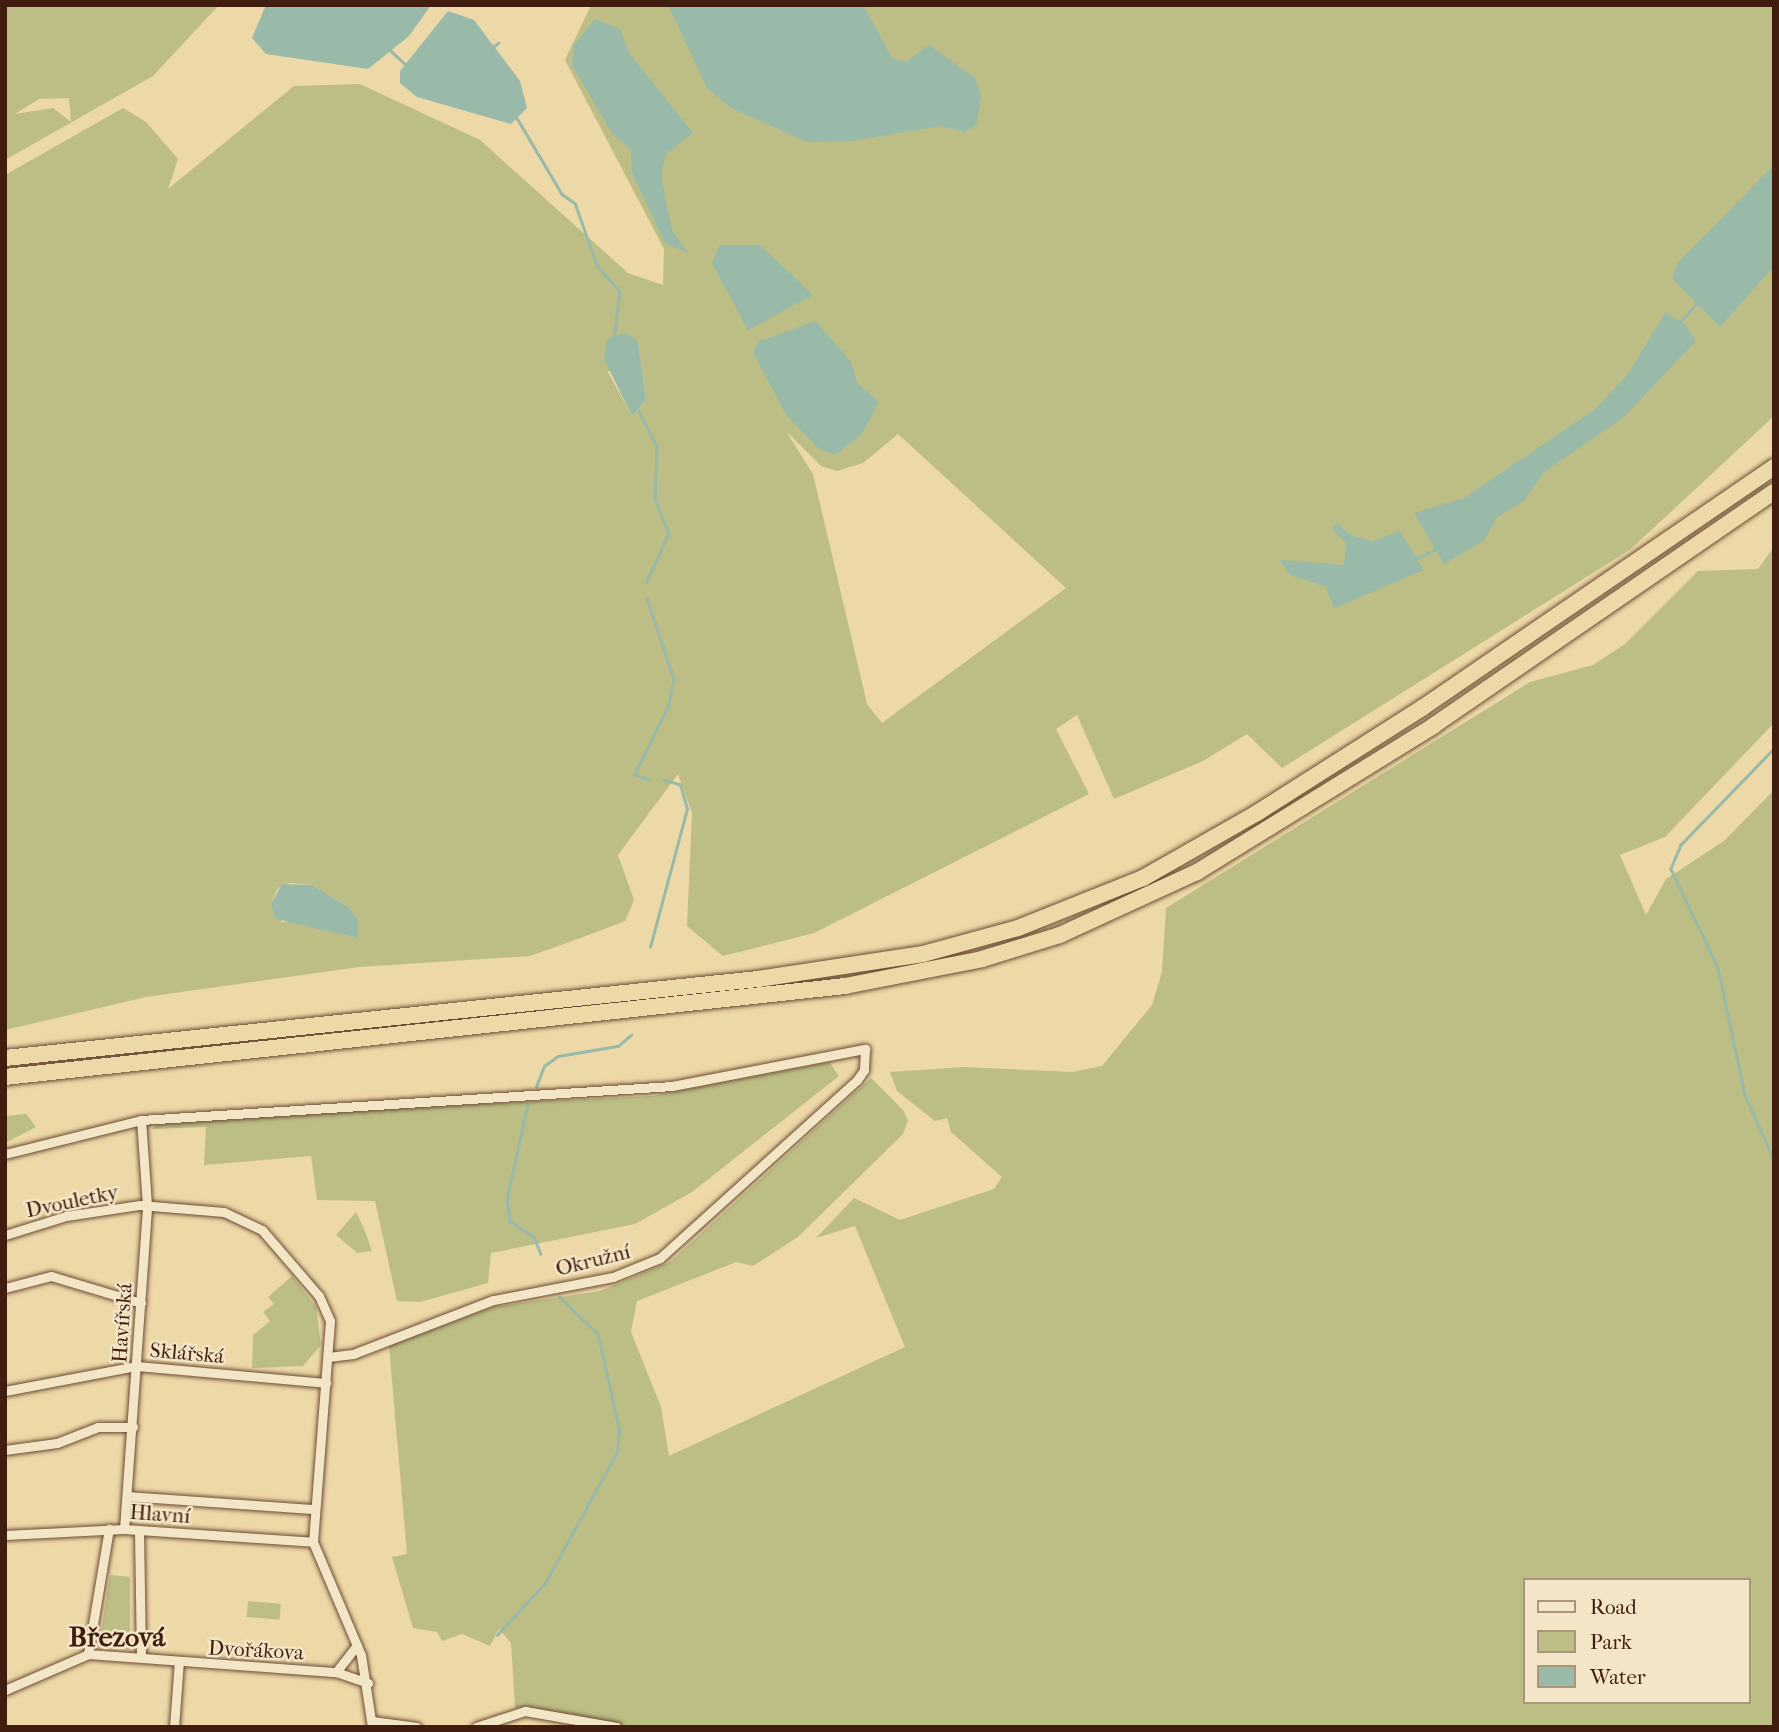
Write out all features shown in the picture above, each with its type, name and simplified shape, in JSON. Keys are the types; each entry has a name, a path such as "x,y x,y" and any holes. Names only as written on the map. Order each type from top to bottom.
{"highway":[{"path":"5,1058 829,969 976,941 1099,898 1143,878 1422,708 1774,467"},
{"path":"5,1077 845,986 982,959 1107,918 1146,899 1433,726 1774,492"}],"street":[{"name":"Okružní","path":"141,1120 672,1086 865,1049 864,1070 857,1080 660,1258 613,1277 493,1300 353,1354 328,1357"},
{"path":"5,1154 141,1120"},
{"name":"Havířská","path":"124,1529 147,1205 141,1120"},
{"path":"147,1205 224,1212 262,1230 327,1310 328,1357 313,1542 357,1645 368,1683 372,1724 417,1727"},
{"name":"Dvouletky","path":"5,1234 66,1216 147,1205"},
{"path":"5,1288 51,1276 141,1303"},
{"name":"Sklářská","path":"5,1391 136,1366 326,1383"},
{"path":"5,1450 57,1443 98,1427 133,1427"},
{"path":"127,1496 316,1509"},
{"path":"5,1690 88,1654 109,1529"},
{"name":"Hlavní","path":"5,1535 124,1529 313,1542"},
{"path":"139,1530 141,1656"},
{"path":"336,1672 357,1645"},
{"name":"Dvořákova","path":"88,1654 336,1672 368,1683"},
{"path":"174,1727 179,1661"},
{"path":"476,1727 496,1724 525,1711 618,1727"}],"green space":[{"path":"5,5 219,5 153,76 5,160","holes":["69,98 71,122 53,108 15,114 39,99"]},
{"path":"591,5 1774,5 1774,416 1631,549 1282,768 1247,734 1203,761 1114,799 1077,715 1056,729 1089,794 814,933 723,956 687,926 692,813 678,774 618,855 634,900 625,921 578,939 530,956 359,967 146,997 5,1030 5,175 123,108 146,122 178,159 168,189 294,86 360,84 480,140 628,273 663,285 664,249 565,60","holes":["638,341 646,400 632,416 608,372","786,431 821,466 837,471 863,463 898,434 1066,588 882,723 867,704 813,474","290,883 312,885 347,906 353,936 308,922 282,922 271,904 278,888"]},
{"path":"1774,547 1774,723 1665,837 1620,855 1646,915 1666,879 1724,841 1774,790 1774,1727 627,1727 515,1708 511,1643 499,1629 490,1646 462,1634 442,1641 437,1632 413,1628 392,1557 407,1554 389,1346 493,1307 600,1291 670,1262 871,1078 903,1110 908,1120 903,1134 798,1237 753,1266 736,1262 637,1301 631,1332 661,1407 669,1456 905,1347 855,1226 816,1238 854,1198 900,1220 994,1189 1002,1177 951,1132 947,1118 935,1121 897,1091 890,1072 964,1067 1073,1072 1102,1066 1152,1005 1162,972 1166,908 1530,682 1593,665 1625,644 1698,571 1758,569"},
{"path":"829,1062 839,1076 692,1192 635,1224 491,1253 488,1283 420,1302 397,1301 375,1201 317,1200 311,1156 204,1165 206,1127 151,1129 161,1122 652,1096"},
{"path":"26,1114 36,1127 5,1143 5,1116"},
{"path":"356,1212 372,1251 357,1253 336,1235"},
{"path":"292,1276 316,1307 321,1345 303,1366 252,1368 253,1335 270,1321 263,1312 274,1304 268,1297"},
{"path":"110,1575 130,1577 130,1650 99,1646"},
{"path":"248,1601 281,1604 279,1620 247,1617"}],"water":[{"path":"266,5 431,5 409,36 368,69 266,54 252,38"},
{"path":"668,5 863,5 892,58 906,62 929,45 975,78 981,96 977,124 965,132 941,126 852,141 807,142 731,108 707,88"},
{"path":"448,11 474,20 520,81 527,108 511,124 417,97 400,83 400,71"},
{"path":"595,19 620,29 630,54 693,133 666,154 661,176 672,230 688,253 665,243 632,173 631,150 613,135 572,65 574,45"},
{"path":"1774,165 1774,266 1720,327 1672,278 1678,262"},
{"path":"720,245 760,245 813,295 748,330 712,263"},
{"path":"1665,313 1684,323 1696,341 1624,417 1544,472 1524,501 1496,518 1485,540 1444,564 1414,513 1464,498 1594,410 1628,374"},
{"path":"816,321 851,362 857,383 879,402 861,435 835,455 818,448 787,416 753,353 759,341"},
{"path":"625,333 638,341 646,400 632,416 604,359 607,339"},
{"path":"1337,523 1350,535 1373,541 1400,531 1424,570 1334,608 1326,587 1290,575 1280,560 1344,565 1346,544 1332,529"},
{"path":"282,884 312,885 347,906 358,919 358,938 276,919 271,904"}],"waterway":[{"path":"492,48 498,43"},
{"path":"390,50 406,65"},
{"path":"517,118 562,194 575,203 597,265 620,291 614,339"},
{"path":"1681,321 1697,303"},
{"path":"639,411 657,446 655,499 669,533 647,582"},
{"path":"1417,558 1436,549"},
{"path":"647,598 674,679 669,705 635,774 649,780"},
{"path":"1774,749 1681,845 1671,869 1718,968 1745,1095 1774,1160"},
{"path":"650,947 687,809 680,785 664,780"},
{"path":"536,1087 544,1066 558,1056 618,1046 631,1035"},
{"path":"528,1104 507,1200 510,1221 534,1237 541,1254"},
{"path":"497,1635 545,1583 617,1452 619,1430 598,1335 559,1297"}],"district":[{"name":"Březová","path":"117,1637"}]}
